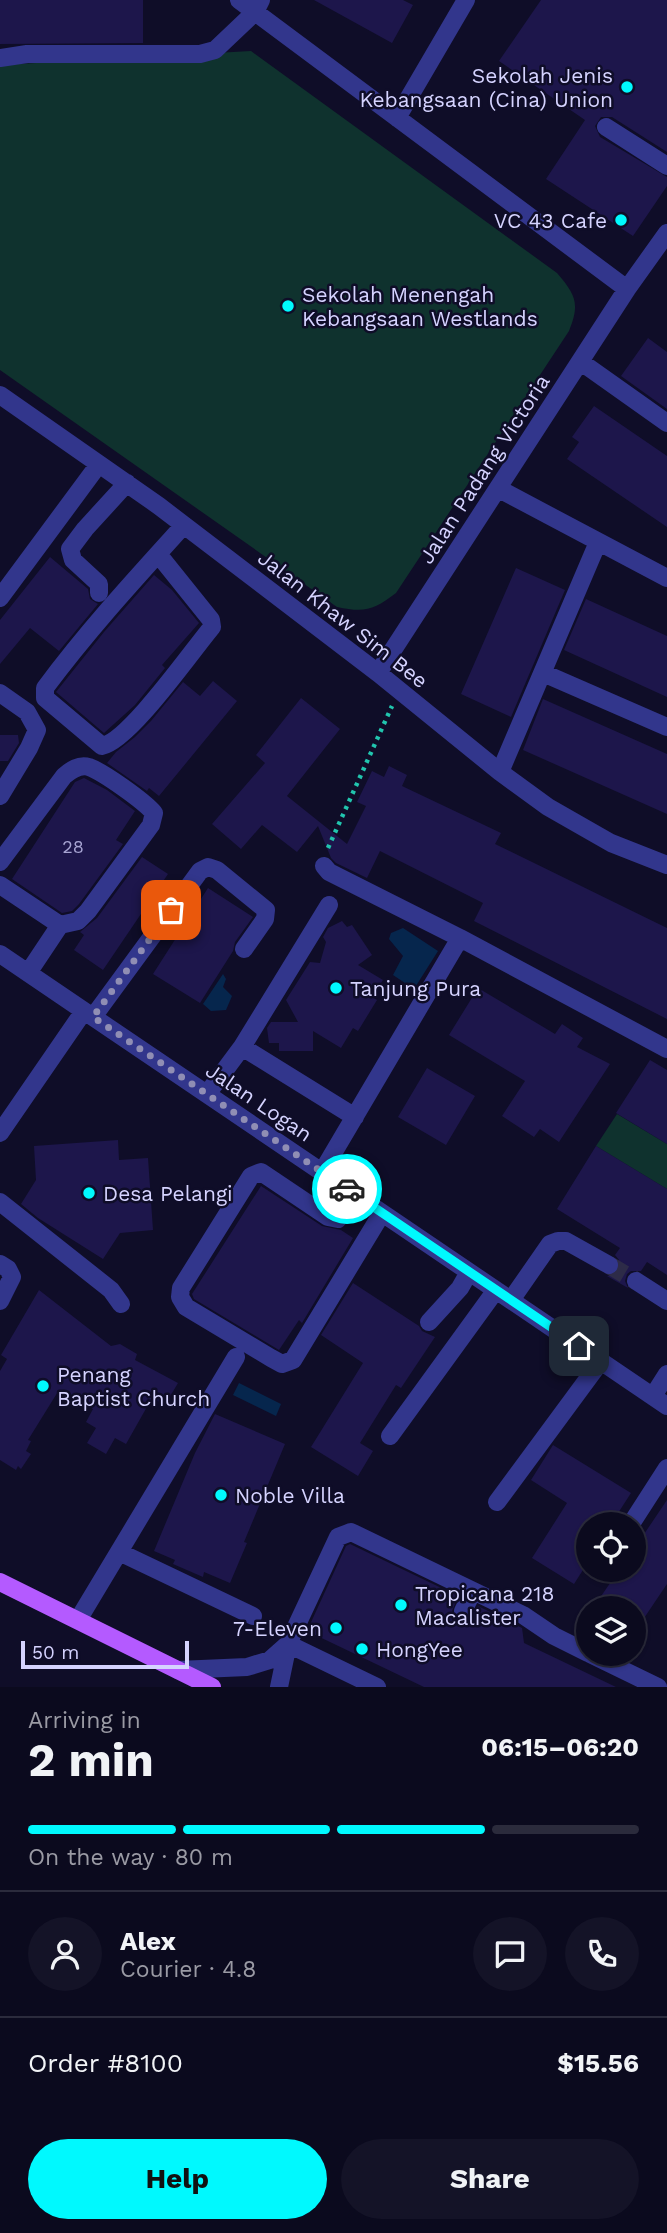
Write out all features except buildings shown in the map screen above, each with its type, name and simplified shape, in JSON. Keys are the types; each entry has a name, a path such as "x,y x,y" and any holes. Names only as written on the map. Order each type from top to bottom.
{"main road":[{"path":"0,1581 212,1687"}],"street":[{"path":"397,118 466,0"},
{"path":"0,58 27,54 200,54 215,50 247,3 627,289"},
{"path":"606,127 667,166"},
{"name":"Jalan Padang Victoria","path":"378,673 627,289 667,233"},
{"path":"581,362 667,423"},
{"name":"Jalan Khaw Sim Bee","path":"0,395 127,483 378,673 500,772 548,807 611,843 667,865"},
{"path":"0,598 99,464"},
{"path":"99,593 99,584 73,560 70,549 127,483"},
{"path":"499,489 667,578"},
{"path":"158,554 211,620 212,627 135,722 110,745 102,746 45,698 45,688 121,593 184,526"},
{"path":"500,772 598,542"},
{"path":"543,673 667,727"},
{"path":"0,693 27,712 37,730 0,796"},
{"path":"0,862 64,776 76,767 88,767 145,802 154,813 151,825 88,911 78,921 60,925 28,973"},
{"path":"324,866 329,872 460,938 667,1049"},
{"path":"0,1133 200,871 208,867 217,870 266,910 265,919 244,949"},
{"path":"0,885 60,925"},
{"path":"207,1094 242,1047 329,905"},
{"path":"323,1172 460,938"},
{"name":"Jalan Logan","path":"0,954 660,1401"},
{"path":"242,1047 355,1117"},
{"path":"356,1195 338,1219 328,1217 261,1172 251,1175 181,1288 180,1297 186,1307 282,1364 293,1360 382,1213"},
{"path":"0,1202 111,1290 121,1304"},
{"path":"390,1436 503,1295 550,1244 566,1241 609,1265"},
{"path":"0,1264 8,1269 12,1277 0,1301"},
{"path":"429,1322 460,1289 469,1272"},
{"path":"636,1281 667,1300"},
{"path":"78,1620 236,1357"},
{"path":"497,1502 601,1361"},
{"path":"660,1401 667,1374"},
{"path":"640,1512 667,1468"},
{"path":"279,1687 288,1644 338,1537 351,1532 523,1615 554,1636 576,1647"},
{"path":"119,1552 253,1616"},
{"path":"463,1611 473,1591"},
{"path":"178,1670 247,1667 270,1660 288,1644"},
{"path":"288,1644 377,1687"},
{"path":"615,1666 658,1687"}],"path":[{"path":"324,866 324,857 399,690"}],"green space":[{"name":"Sekolah Menengah Kebangsaan Westlands","path":"251,51 557,273 574,300 574,314 569,331 396,593 369,609 337,607 0,370 0,65"},
{"path":"617,1114 667,1144 667,1189 596,1146"}],"water":[{"path":"403,928 438,951 414,989 393,975 403,956 389,939 391,933"},
{"path":"223,974 226,979 223,987 232,996 226,1010 211,1011 203,1004"},
{"path":"239,1383 281,1404 276,1416 233,1395"}],"tunnel":[{"path":"609,1265 636,1281"}],"way so far":[{"path":"171,910 93,1017 347,1189"}],"place":[{"name":"Sekolah Jenis Kebangsaan (Cina) Union","path":"627,87"},
{"name":"VC 43 Cafe","path":"621,220"},
{"name":"Sekolah Menengah Kebangsaan Westlands","path":"288,306"},
{"name":"Tanjung Pura","path":"336,988"},
{"name":"Desa Pelangi","path":"89,1193"},
{"name":"Penang Baptist Church","path":"43,1386"},
{"name":"Noble Villa","path":"221,1495"},
{"name":"Tropicana 218 Macalister","path":"401,1605"},
{"name":"7-Eleven","path":"336,1628"},
{"name":"HongYee","path":"362,1649"}],"route":[{"path":"347,1189 579,1346"}]}
